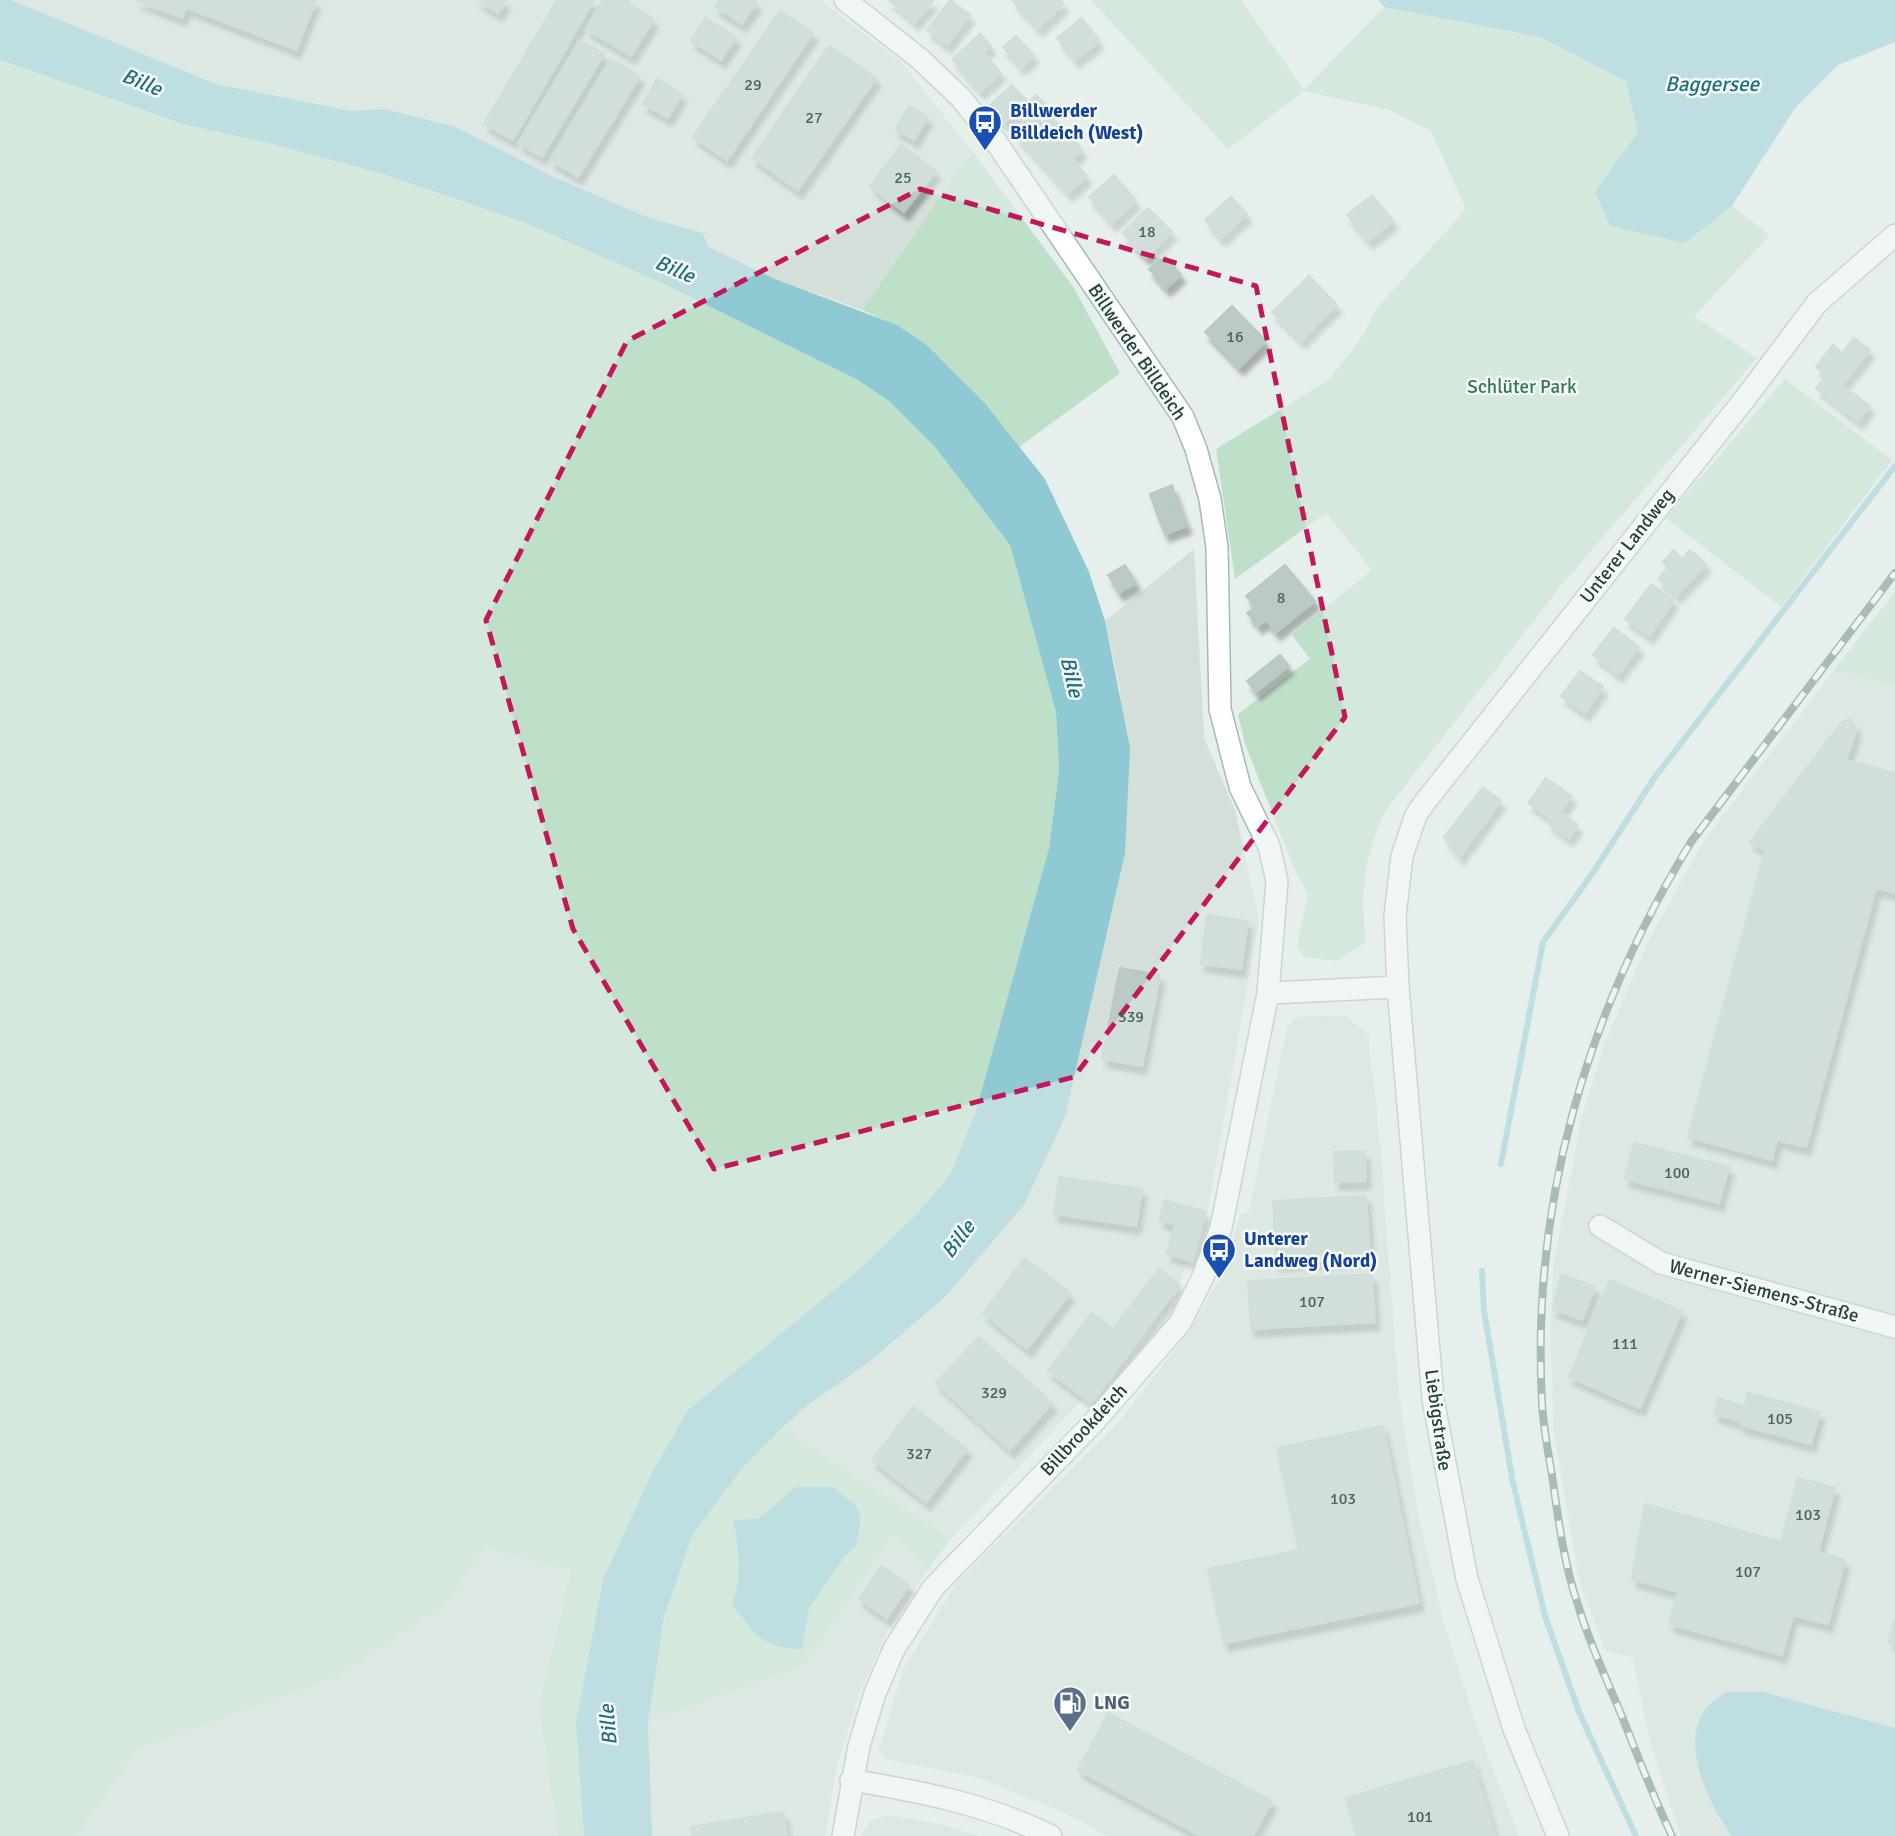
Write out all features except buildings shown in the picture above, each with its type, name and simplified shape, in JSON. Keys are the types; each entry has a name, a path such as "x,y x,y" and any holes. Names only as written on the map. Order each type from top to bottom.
{"street":[{"name":"Billwerder Billdeich","path":"845,0 920,59 961,98 996,142 1183,417 1192,438 1210,499 1217,547 1220,709 1240,786 1269,846 1277,881 1268,993"},
{"name":"Unterer Landweg","path":"1397,883 1410,832 1425,802 1747,396 1817,303 1895,235"},
{"name":"Liebigstraße","path":"1397,883 1398,987 1430,1373 1448,1491 1467,1579 1495,1674 1558,1836"},
{"path":"1268,993 1398,987"},
{"name":"Billbrookdeich","path":"843,1836 851,1780 875,1693 894,1649 933,1588 1094,1422 1180,1323 1203,1277 1221,1228 1268,993"},
{"name":"Werner-Siemens-Straße","path":"1600,1226 1661,1263 1895,1327"},
{"path":"851,1780 930,1793 978,1805 1051,1836"}],"highlighted area":[{"path":"920,189 1256,286 1345,717 1074,1077 714,1169 573,929 486,620 627,341"}],"shaded area":[{"path":"11,0 820,0 900,61 972,151 862,310 775,279 708,247 703,233 647,217 556,178 456,127 385,109 352,111 216,84"},
{"path":"1194,549 1204,738 1235,810 1259,920 1207,1215 1168,1309 951,1539 782,1428 808,1405 869,1362 945,1297 1024,1205 1065,1117 1125,852 1120,689 1105,621"},
{"path":"1834,670 1895,686 1895,1728 1763,1692 1717,1816 1731,1836 1681,1836 1650,1742 1633,1658 1605,1650 1580,1584 1554,1431 1550,1331 1554,1262 1582,1116 1604,1045 1648,942 1703,842"},
{"path":"1346,1016 1368,1034 1380,1142 1399,1397 1419,1518 1444,1624 1476,1724 1519,1836 1108,1836 1065,1813 979,1778 885,1759 879,1750 904,1668 957,1582 1119,1422 1191,1328 1222,1274 1240,1215 1249,1212 1287,1026 1297,1017"},
{"path":"894,1535 928,1569 885,1636 859,1694 837,1765 825,1836 652,1836 648,1722 805,1665"},
{"path":"483,1548 571,1571 539,1707 558,1836 76,1836 138,1749 338,1676 447,1604"},
{"path":"890,1815 944,1825 978,1836 861,1836 871,1820"}],"green space":[{"name":"Schlüter Park","path":"1091,0 1241,0 1304,90 1384,7 1540,37 1626,81 1638,132 1596,192 1685,243 1732,206 1770,235 1694,316 1757,358 1560,587 1386,810 1372,845 1365,875 1365,943 1336,961 1304,957 1297,945 1308,894 1295,870 1245,744 1238,714 1310,659 1292,635 1372,570 1326,513 1235,579 1216,449 1330,379 1364,334 1376,309 1466,209 1431,131 1389,110 1304,91 1228,149"},
{"path":"0,60 187,125 272,144 383,174 527,223 664,284 856,379 889,401 935,447 1010,545 1056,712 1059,770 1049,848 975,1114 950,1175 916,1215 861,1268 688,1410 576,1723 584,1836 558,1836 539,1707 571,1571 484,1548 447,1604 338,1676 138,1749 76,1836 0,1836"},
{"path":"972,151 1074,288 1120,373 1019,447 985,404 950,367 910,336 862,310"},
{"path":"1785,379 1892,460 1781,607 1666,518"},
{"path":"1895,592 1895,686 1834,670"},
{"path":"782,1428 951,1539 928,1569 893,1535 805,1665 648,1722 668,1602 682,1556 692,1534 709,1507"}],"water":[{"name":"Bille","path":"0,0 11,0 216,84 352,111 385,109 456,127 556,178 647,217 703,233 708,247 775,279 897,325 928,346 982,400 1045,479 1089,572 1105,621 1130,748 1125,853 1065,1117 1024,1205 945,1297 869,1362 808,1405 782,1428 740,1471 692,1535 664,1617 648,1722 652,1836 584,1836 576,1723 603,1580 652,1473 688,1410 861,1268 916,1215 950,1175 975,1114 1049,848 1059,770 1056,712 1010,545 935,447 889,401 856,379 664,284 526,223 383,174 272,144 187,125 0,60"},
{"name":"Baggersee","path":"1378,0 1895,0 1895,42 1838,65 1795,108 1732,206 1685,243 1610,226 1595,192 1638,132 1626,81 1540,37 1384,7"},
{"path":"796,1487 833,1487 855,1505 861,1517 856,1546 845,1556 809,1608 802,1649 777,1646 760,1637 732,1604 737,1586 738,1563 733,1520 758,1519"},
{"path":"1726,1692 1763,1692 1895,1728 1895,1836 1731,1836 1706,1790 1696,1753 1696,1735 1700,1719 1709,1705"}],"waterway":[{"path":"1501,1164 1543,942 1592,874 1655,777 1895,466"},
{"path":"1482,1271 1484,1311 1513,1483 1545,1616 1579,1712 1636,1836"}],"railway":[{"path":"1672,1836 1587,1633 1562,1541 1542,1402 1541,1327 1546,1254 1557,1182 1573,1111 1595,1041 1622,973 1654,907 1691,842 1895,573"}],"place":[{"name":"Billwerder Billdeich (West)","path":"985,152"},
{"name":"Unterer Landweg (Nord)","path":"1219,1280"},
{"name":"LNG","path":"1070,1733"}]}
